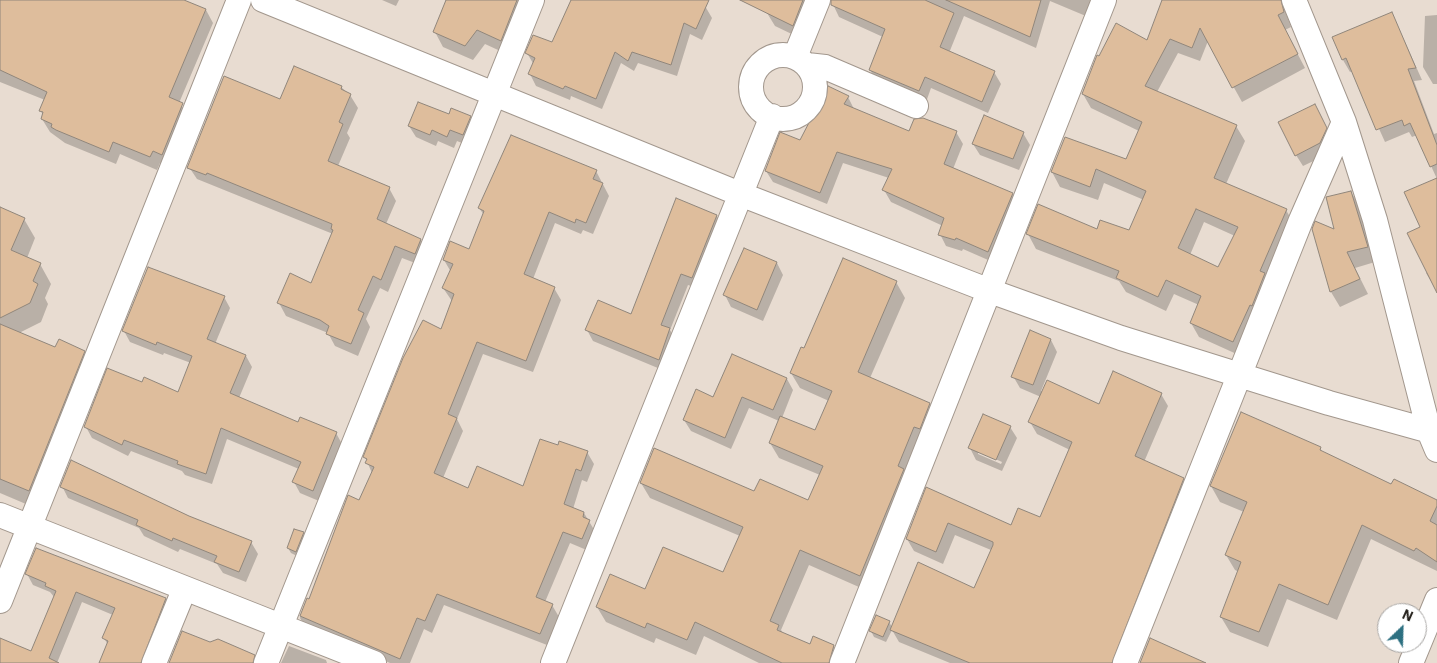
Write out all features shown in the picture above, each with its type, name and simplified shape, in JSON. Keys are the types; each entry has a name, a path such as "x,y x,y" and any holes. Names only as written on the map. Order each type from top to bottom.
{"street":[{"path":"0,601 239,0"},
{"path":"263,0 740,194 990,292 1121,338 1434,438"},
{"path":"266,663 532,0"},
{"path":"818,0 801,61 815,87 807,108 798,115 788,119 772,116 759,109 753,100 752,78 760,64 769,58 780,55 801,61 825,67 916,106"},
{"path":"842,663 1104,0"},
{"path":"1294,0 1344,122 1375,220 1434,438"},
{"path":"553,663 772,116"},
{"path":"1125,663 1238,375 1301,220 1344,122"},
{"path":"0,515 184,590 374,663"},
{"path":"154,663 184,590"},
{"path":"1411,663 1437,600"}],"building":[{"path":"0,0 184,0 206,9 169,97 183,103 162,155 153,151 150,157 113,142 109,152 56,130 51,127 52,124 41,119 43,112 39,111 47,92 0,70"},
{"path":"446,0 517,0 501,41 477,30 465,46 433,32"},
{"path":"571,0 709,0 696,29 684,23 671,65 632,52 628,61 615,52 596,99 565,86 563,89 528,74 535,58 525,53 533,35 552,42"},
{"path":"740,0 803,0 793,26"},
{"path":"831,0 925,0 954,13 940,47 995,71 982,102 925,77 919,91 869,70 885,29 831,5"},
{"path":"946,0 1041,0 1030,37"},
{"path":"1162,0 1281,0 1284,12 1278,15 1298,54 1232,88 1200,28 1192,48 1170,39 1145,86 1237,125 1214,178 1287,209 1260,271 1265,273 1252,306 1250,305 1233,342 1190,323 1201,296 1166,280 1158,297 1116,278 1119,271 1026,234 1038,204 1097,229 1100,220 1129,230 1146,191 1096,169 1090,187 1051,172 1065,137 1126,159 1142,122 1082,94 1097,55 1099,56 1116,23 1147,40","holes":["1196,209 1238,227 1218,267 1178,248"]},
{"path":"1392,12 1416,68 1408,69 1437,145 1437,164 1430,167 1410,123 1404,126 1402,120 1376,130 1346,58 1342,60 1332,37"},
{"path":"294,66 342,86 341,89 351,94 339,122 343,124 328,161 390,187 377,219 421,239 415,254 395,246 381,280 373,276 358,310 364,313 351,344 326,334 329,326 320,320 277,303 290,273 311,283 333,230 331,229 332,224 207,173 206,175 187,168 224,76 280,99"},
{"path":"828,86 849,96 844,104 909,131 914,119 923,118 957,131 944,164 1013,193 988,252 956,238 955,240 938,235 944,218 882,190 892,169 837,152 820,193 765,171 780,132 800,140"},
{"path":"418,102 449,114 451,108 471,116 463,135 450,130 447,137 432,130 430,135 408,126"},
{"path":"1315,104 1327,128 1320,143 1295,156 1278,122"},
{"path":"984,115 1024,132 1013,159 972,144"},
{"path":"511,135 597,170 593,179 603,183 586,223 576,219 575,223 549,212 524,274 555,287 526,361 477,342 448,414 457,418 434,473 468,488 477,466 523,486 540,439 558,445 559,441 588,451 581,471 576,469 564,504 584,512 583,517 590,520 582,539 563,532 536,597 553,604 540,634 437,594 425,621 417,618 400,659 300,616 307,598 309,599 348,495 359,500 374,467 365,463 367,459 363,457 403,358 423,320 441,329 454,294 442,288 453,264 443,260 450,241 469,249 484,211 478,208"},
{"path":"1437,178 1437,293 1407,233 1420,227 1404,192"},
{"path":"1351,191 1368,247 1347,252 1360,279 1330,292 1312,229 1315,221 1334,229 1326,197"},
{"path":"676,198 717,215 692,278 681,274 661,325 670,328 659,360 585,330 598,300 631,314"},
{"path":"0,207 25,218 11,250 41,263 33,281 38,284 30,303 0,318"},
{"path":"744,248 777,262 757,310 723,295"},
{"path":"843,258 897,281 858,372 930,403 920,429 914,427 898,466 904,469 860,576 800,550 770,621 779,625 777,630 810,644 813,636 834,645 829,663 782,663 695,622 687,640 647,623 645,628 596,607 610,574 645,589 663,547 723,572 743,527 640,483 654,448 754,491 760,479 808,500 823,466 769,443 780,416 815,430 832,391 790,373 801,347 804,348"},
{"path":"148,267 225,296 207,339 246,355 230,393 298,422 300,417 337,432 313,491 292,482 301,462 221,428 206,474 177,464 178,461 124,440 122,445 84,427 107,368 142,382 144,377 178,392 192,356 157,342 156,345 122,331"},
{"path":"0,324 55,347 59,339 85,351 29,491 0,479"},
{"path":"1030,330 1051,339 1033,385 1011,377"},
{"path":"732,354 787,378 773,410 742,397 725,438 683,420 696,389 713,397"},
{"path":"1113,371 1162,393 1135,456 1184,478 1112,663 970,663 890,630 918,562 974,588 993,545 993,542 948,523 936,552 906,539 926,487 1011,525 1018,508 1040,517 1072,442 1028,422 1047,380 1099,404"},
{"path":"1241,412 1321,447 1320,450 1391,484 1394,479 1437,500 1437,506 1430,521 1437,525 1437,562 1416,548 1414,551 1362,525 1328,605 1279,584 1259,632 1220,617 1241,562 1225,555 1247,502 1210,486"},
{"path":"983,414 1011,426 996,460 968,448"},
{"path":"71,460 189,516 252,541 239,572 214,562 217,556 173,538 172,541 136,525 138,520 60,487"},
{"path":"294,529 304,532 296,552 287,548"},
{"path":"36,548 166,598 141,663 99,663 108,641 102,638 115,608 76,592 49,658 59,663 0,663 0,638 31,651 56,591 45,586 46,583 25,574"},
{"path":"876,615 890,621 883,637 869,631"},
{"path":"182,631 210,642 218,639 255,655 253,663 169,663"},
{"path":"1150,638 1206,663 1140,663"}]}
